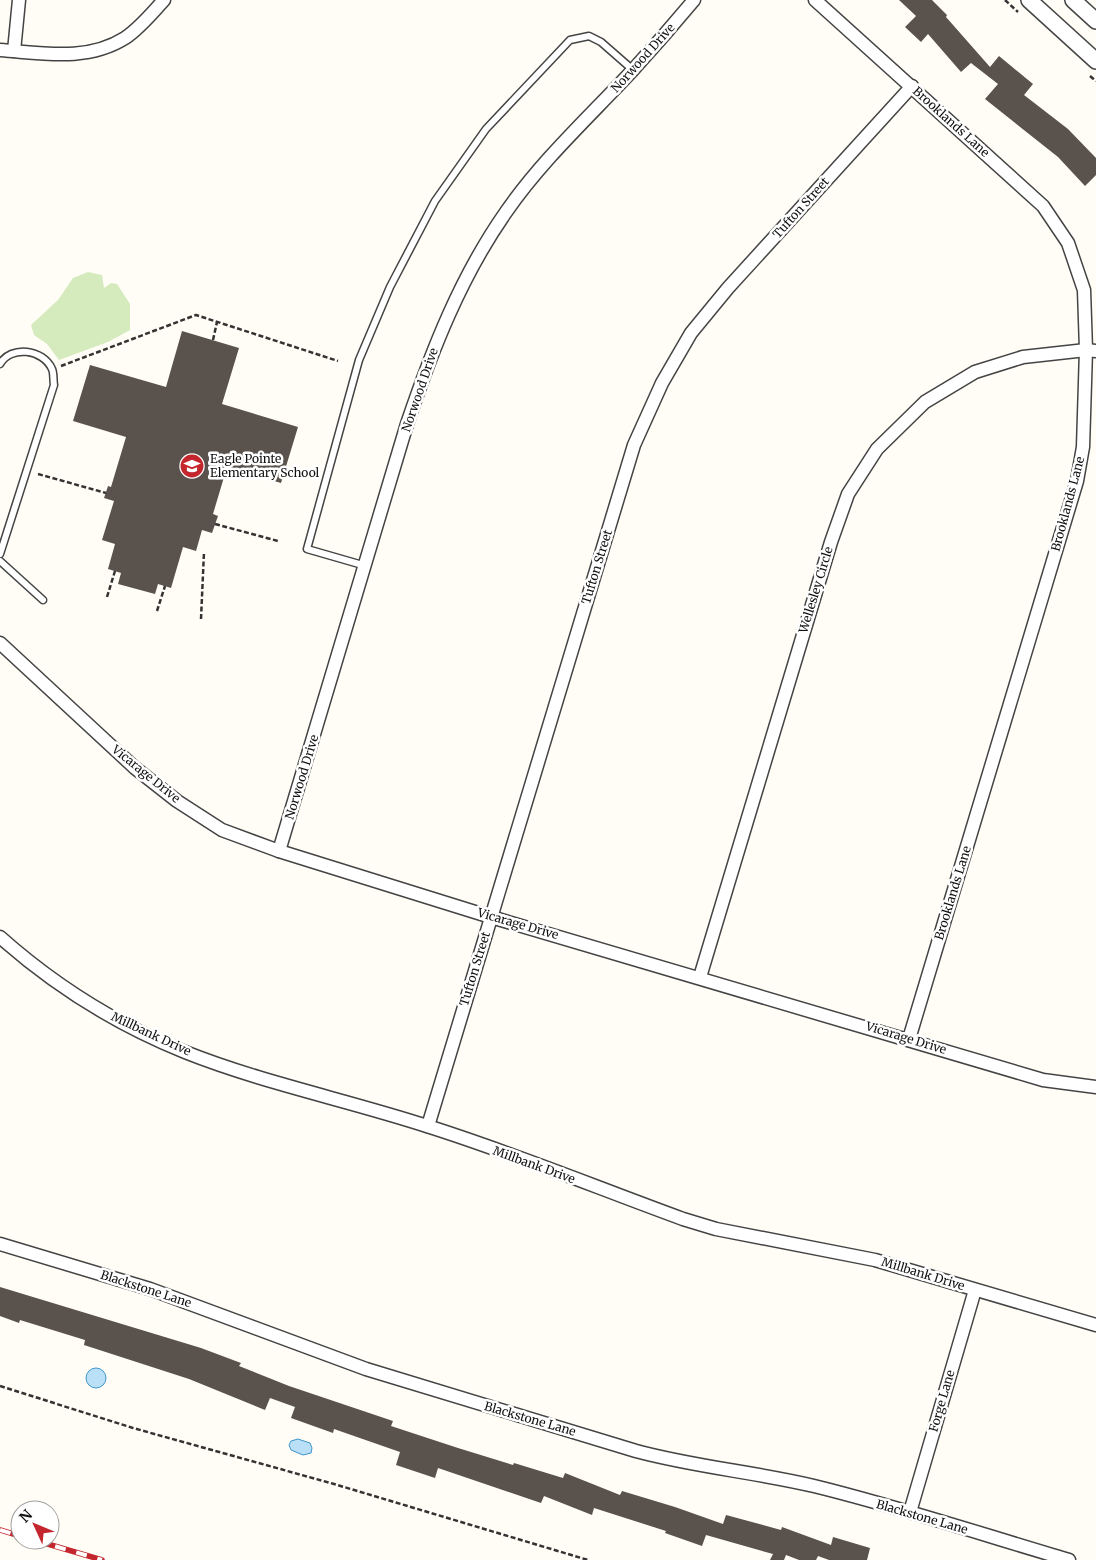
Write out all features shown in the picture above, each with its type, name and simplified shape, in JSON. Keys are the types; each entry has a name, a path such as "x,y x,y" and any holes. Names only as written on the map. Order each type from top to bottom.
{"street":[{"path":"14,51 19,0"},
{"path":"0,50 69,55 90,53 126,37 164,0"},
{"name":"Norwood Drive","path":"279,851 429,358 465,280 506,212 550,156 633,70 694,0"},
{"name":"Brooklands Lane","path":"815,0 1043,206 1068,243 1084,290 1091,350 1083,447 1076,481 909,1039"},
{"path":"1029,0 1096,61"},
{"path":"1073,0 1096,21"},
{"name":"Tufton Street","path":"428,1126 634,445 662,383 692,333 728,288 912,86"},
{"name":"Wellesley Circle","path":"700,977 830,542 848,494 877,449 925,402 975,372 1015,359 1091,350"},
{"name":"Vicarage Drive","path":"0,642 135,768 177,801 222,830 279,851 491,917 700,977 1043,1080 1096,1087"},
{"name":"Millbank Drive","path":"0,937 66,988 125,1024 185,1052 231,1068 428,1126 682,1218 716,1228 875,1260 1096,1325"},
{"name":"Blackstone Lane","path":"0,1244 150,1289 366,1369 627,1448 677,1462 758,1474 814,1486 910,1512 1069,1560"},
{"name":"Forge Lane","path":"910,1512 975,1290"}],"lane":[{"path":"366,566 306,549 359,360 390,288 435,201 486,129 570,40 589,36 601,42 633,70"},
{"path":"0,364 3,358 16,351 40,356 52,369 54,385 0,554"},
{"path":"0,561 43,600"}],"path":[{"path":"60,367 196,314 338,361"},
{"path":"212,340 218,322"},
{"path":"38,474 106,493"},
{"path":"215,524 278,541"},
{"path":"202,619 204,552"},
{"path":"107,597 115,571"},
{"path":"157,612 165,586"},
{"path":"0,1386 133,1428 334,1484 588,1560"}],"green space":[{"path":"88,272 102,275 104,288 111,283 117,284 130,304 130,330 108,342 59,360 47,344 34,335 31,325 58,300 73,278"}],"water":[{"path":"92,1368 100,1368 106,1374 106,1382 100,1388 92,1388 86,1382 86,1374"},
{"path":"298,1439 310,1443 311,1453 303,1455 291,1450 289,1445 291,1441"}],"building":[{"path":"899,0 932,0 947,15 946,17 990,67 999,56 1033,84 1024,95 1068,129 1096,158 1096,175 1085,186 1058,157 985,99 998,84 971,63 961,72 928,34 921,42 905,27 916,16"},
{"name":"Eagle Pointe Elementary School","path":"182,331 239,348 222,404 298,427 281,483 227,467 213,514 218,516 212,533 202,530 196,551 183,547 171,588 158,584 155,594 118,584 121,573 108,569 115,544 102,540 114,501 104,498 108,486 111,487 126,437 73,421 90,365 166,387"},
{"path":"0,1287 201,1348 241,1363 239,1366 289,1386 393,1421 391,1426 458,1448 563,1478 565,1473 620,1495 622,1491 723,1524 726,1515 781,1530 782,1527 831,1545 833,1537 870,1548 867,1560 829,1560 818,1556 816,1560 799,1560 786,1555 784,1560 770,1560 773,1554 706,1535 702,1546 665,1533 666,1531 594,1508 592,1515 544,1496 541,1503 438,1468 435,1478 396,1465 400,1452 334,1429 333,1433 291,1418 295,1407 270,1398 265,1410 189,1379 84,1345 85,1340 20,1320 19,1323 0,1316"}],"railway":[{"path":"0,1530 10,1533"},
{"path":"60,1548 102,1560"}],"place":[{"name":"Eagle Pointe Elementary School","path":"192,466"}]}
